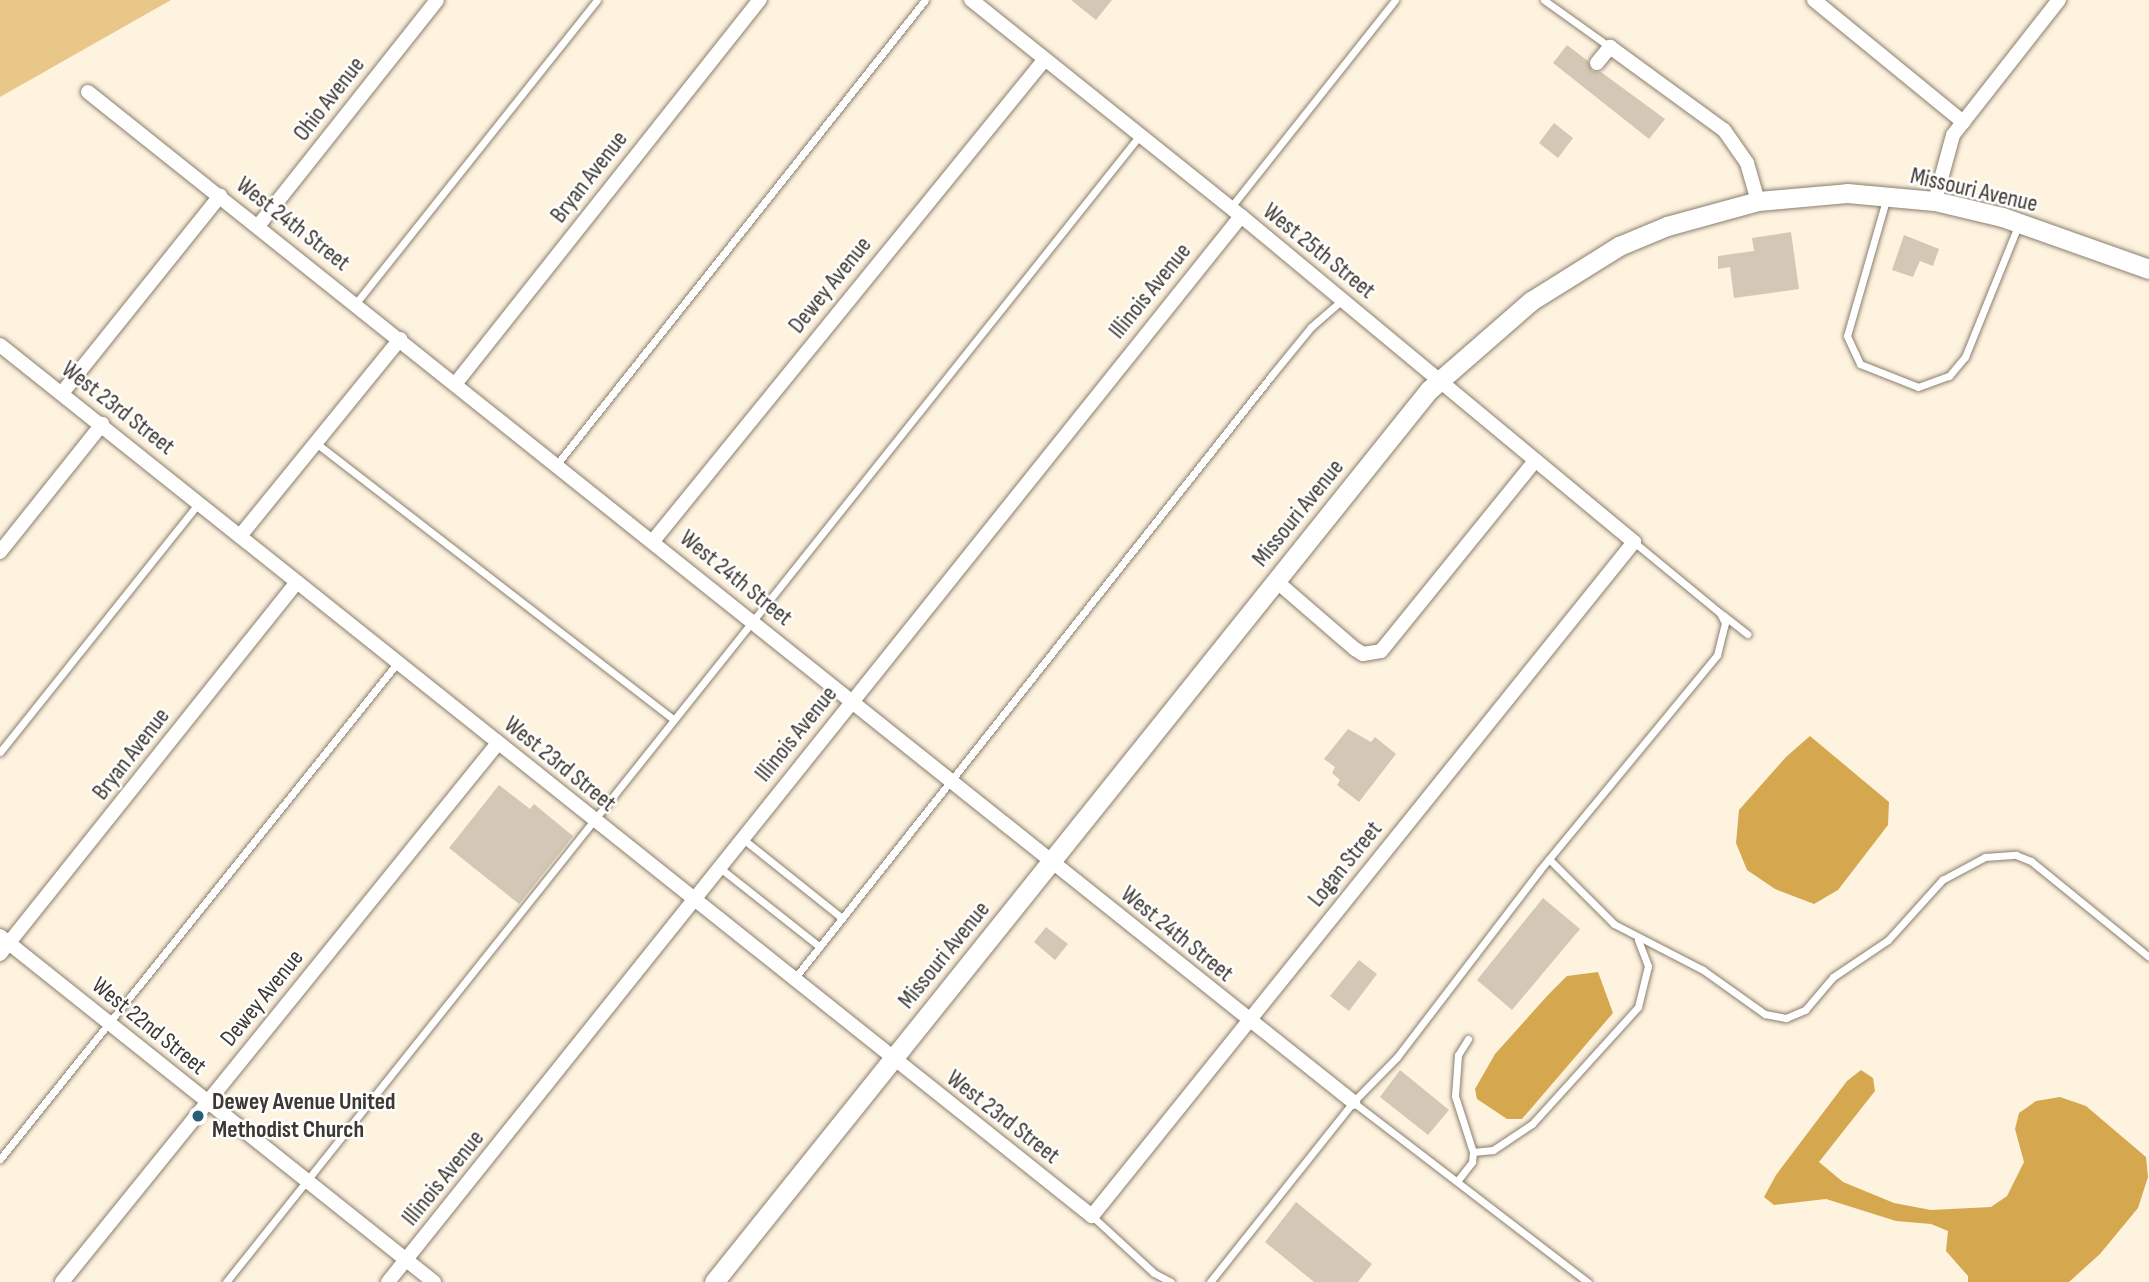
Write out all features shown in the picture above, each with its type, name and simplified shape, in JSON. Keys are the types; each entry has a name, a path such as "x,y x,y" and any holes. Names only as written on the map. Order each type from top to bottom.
{"street":[{"name":"Ohio Avenue","path":"258,226 436,0"},
{"name":"Bryan Avenue","path":"456,383 760,0"},
{"name":"West 25th Street","path":"971,0 1236,212 1634,542"},
{"path":"1814,0 1963,122"},
{"path":"1935,201 1953,135 2059,0"},
{"path":"1597,63 1610,47 1724,130 1747,163 1758,201"},
{"name":"Dewey Avenue","path":"653,541 1045,59"},
{"name":"West 24th Street","path":"88,92 400,338 1353,1102"},
{"name":"Missouri Avenue","path":"713,1282 1437,381 1531,301 1619,246 1704,214 1758,201 1847,193 1935,201 2019,223 2149,269"},
{"path":"62,393 220,196"},
{"name":"Illinois Avenue","path":"388,1282 852,701 1236,212"},
{"path":"240,536 400,338"},
{"name":"West 23rd Street","path":"0,345 1092,1216"},
{"path":"0,552 102,424"},
{"path":"1275,580 1354,649 1363,654 1381,651 1535,461"},
{"name":"Logan Street","path":"1092,1216 1634,542"},
{"name":"Bryan Avenue","path":"3,944 297,582"},
{"name":"Dewey Avenue","path":"62,1282 498,743"},
{"name":"West 22nd Street","path":"3,944 108,1023 434,1282"}],"lane":[{"path":"356,303 597,0"},
{"path":"557,464 925,0"},
{"path":"1236,212 1395,0"},
{"path":"1544,0 1610,47"},
{"path":"226,1282 1140,135"},
{"path":"1887,195 1847,336 1860,364 1918,387 1950,376 1965,358 2019,223"},
{"path":"794,980 1271,376 1311,327 1343,300"},
{"path":"316,443 673,719"},
{"path":"0,752 199,502"},
{"path":"1634,542 1747,634"},
{"path":"1210,1282 1353,1102 1397,1056 1549,859 1717,655 1725,623 1720,613"},
{"path":"0,1159 398,662"},
{"path":"742,838 842,918"},
{"path":"1549,859 1592,907 1638,940 1703,970 1765,1014 1786,1018 1805,1010 1833,977 1888,940 1952,872 1985,856 2016,855 2041,869 2149,957"},
{"path":"719,867 820,947"},
{"path":"1473,1152 1493,1150 1532,1124 1638,1007 1646,988 1647,966 1638,940"},
{"path":"1458,1180 1472,1161 1473,1152 1455,1096 1458,1055 1468,1039"},
{"path":"1353,1102 1588,1282"},
{"path":"1092,1216 1154,1273 1171,1282"}],"shaded area":[{"path":"0,0 171,0 0,97"},
{"path":"1810,736 1889,802 1888,825 1838,890 1814,904 1775,889 1747,870 1736,843 1739,810 1786,757"},
{"path":"1598,972 1613,1013 1522,1119 1507,1119 1477,1099 1475,1089 1495,1054 1547,996 1567,976"},
{"path":"1861,1070 1873,1078 1875,1091 1819,1162 1843,1182 1894,1203 1931,1210 1991,1207 2007,1196 2024,1162 2015,1129 2019,1113 2036,1101 2060,1097 2086,1106 2146,1157 2148,1177 2138,1208 2100,1254 2069,1282 1968,1282 1968,1276 1946,1251 1948,1231 1931,1224 1896,1221 1826,1199 1774,1205 1764,1197 1776,1175 1847,1081"}],"building":[{"path":"1071,0 1112,0 1096,20"},
{"path":"1567,45 1588,61 1592,71 1601,72 1665,119 1649,139 1553,63"},
{"path":"1554,123 1573,138 1558,158 1539,143"},
{"path":"1791,232 1799,289 1734,298 1730,267 1718,269 1718,256 1754,251 1752,238"},
{"path":"1904,235 1939,249 1933,266 1920,261 1913,277 1892,270"},
{"path":"1348,729 1371,742 1375,737 1396,754 1359,802 1337,785 1340,780 1332,773 1335,767 1324,759"},
{"path":"499,785 530,809 534,804 573,836 519,904 449,848"},
{"path":"1543,898 1580,929 1512,1010 1477,980"},
{"path":"1046,927 1068,944 1055,960 1034,942"},
{"path":"1359,960 1377,974 1349,1011 1330,996"},
{"path":"1400,1070 1449,1110 1428,1135 1380,1097"},
{"path":"1296,1202 1372,1264 1358,1282 1314,1282 1265,1242"}],"place":[{"name":"Dewey Avenue United Methodist Church","path":"198,1116"}]}
